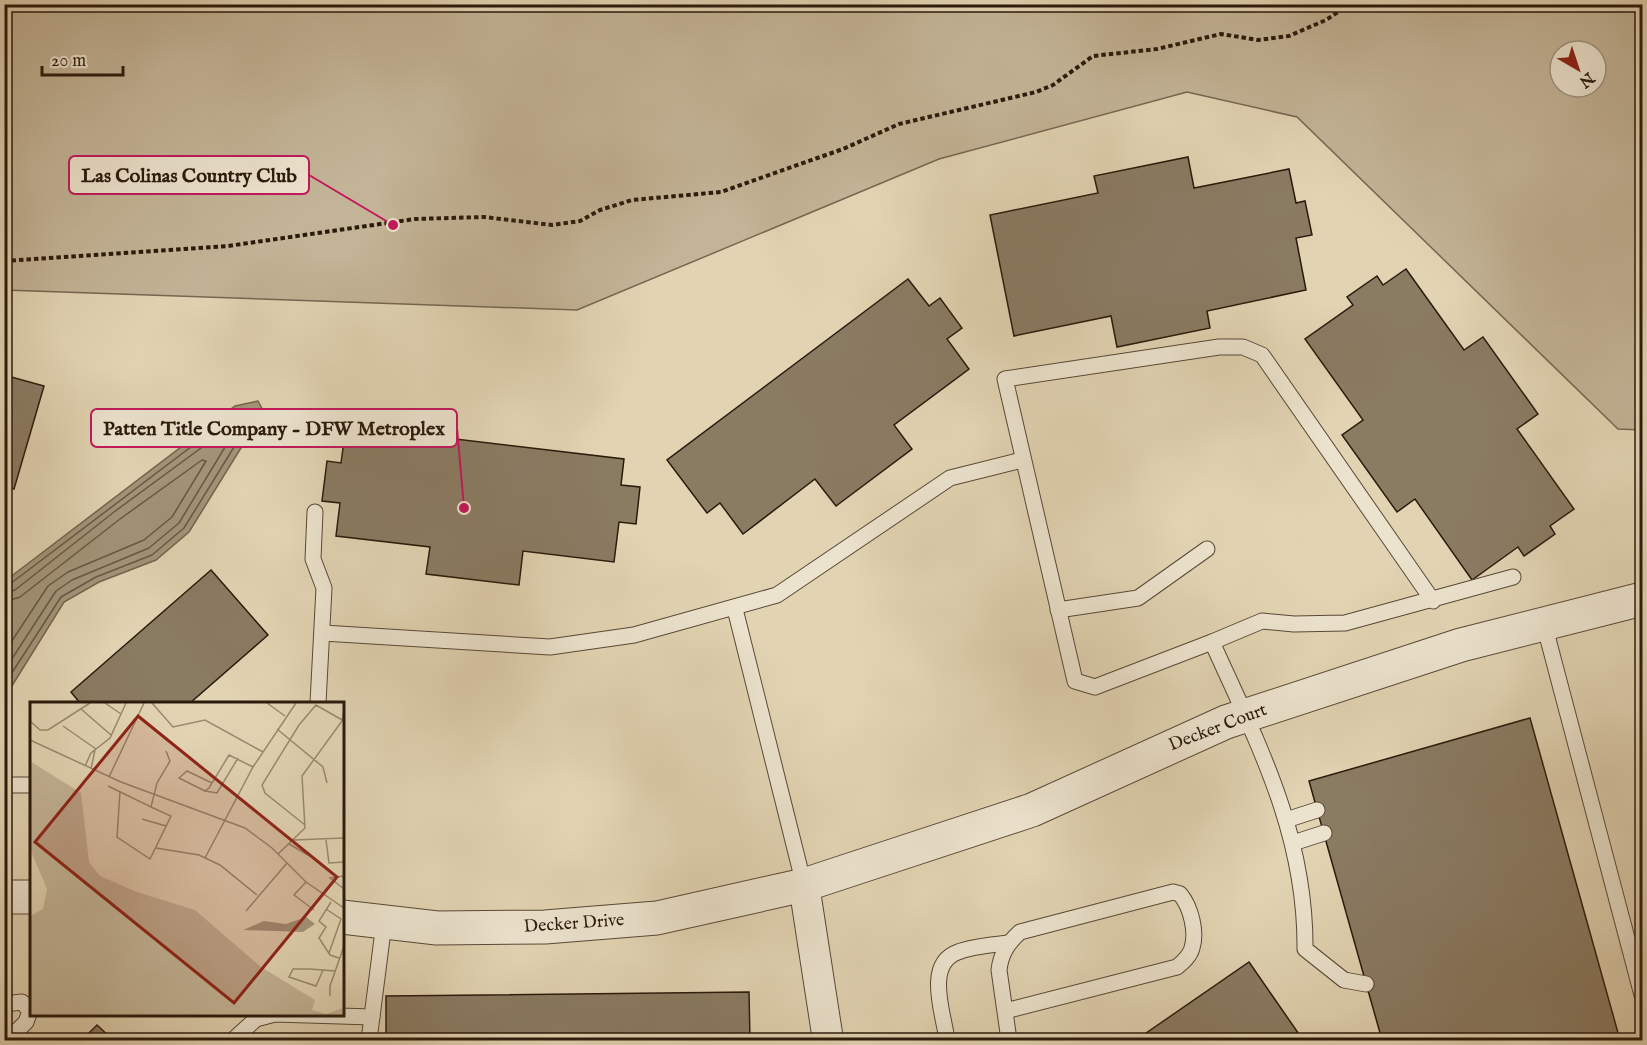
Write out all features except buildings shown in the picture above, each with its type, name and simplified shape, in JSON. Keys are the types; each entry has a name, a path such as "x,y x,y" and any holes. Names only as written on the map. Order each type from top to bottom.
{"street":[{"name":"Decker Court","path":"804,885 1032,810 1144,757 1245,716 1461,645 1642,599"},
{"name":"Decker Drive","path":"344,917 437,928 545,927 657,918 804,885"},
{"path":"804,885 828,1041"},
{"path":"4,897 30,897"}],"lane":[{"path":"1433,601 1262,355 1243,347 1219,347 1005,380 1075,681 1095,687 1262,621 1294,624 1345,623 1433,601 1513,577"},
{"path":"323,633 550,647 634,635 735,609 777,595 950,478 1022,460"},
{"path":"315,512 314,559 324,588 318,702"},
{"path":"1058,609 1138,598 1208,549"},
{"path":"735,609 804,885"},
{"path":"1544,624 1642,995"},
{"path":"1212,642 1278,789 1301,881 1305,949 1344,980 1366,984"},
{"path":"4,785 30,785"},
{"path":"1286,820 1317,810"},
{"path":"1293,843 1324,833"},
{"path":"1005,1011 1177,967 1192,950 1195,935 1186,900 1180,894 1173,892 1020,932 1008,942 1000,960 999,970 1009,1041"},
{"path":"369,1041 384,923"},
{"path":"948,1041 938,978 945,960 957,952 1008,942"},
{"path":"4,1004 22,1002 30,1011 26,1022 8,1041"},
{"path":"233,1040 256,1019 271,1015"},
{"path":"307,1015 372,1017"}],"path":[{"path":"4,261 228,246 415,219 484,217 552,225 580,221 600,210 632,200 720,192 843,149 899,124 1036,92 1053,85 1094,56 1157,49 1221,34 1258,40 1289,36 1326,20 1350,4"}],"shaded area":[{"path":"4,5 1642,5 1642,430 1618,429 1297,117 1187,92 939,159 577,310 5,290"}],"water":[{"path":"258,401 266,416 244,443 189,532 156,560 99,582 64,602 5,697 5,581 235,406"}],"place":[{"name":"Las Colinas Country Club","path":"393,225"},
{"name":"Patten Title Company - DFW Metroplex","path":"464,508"}]}
